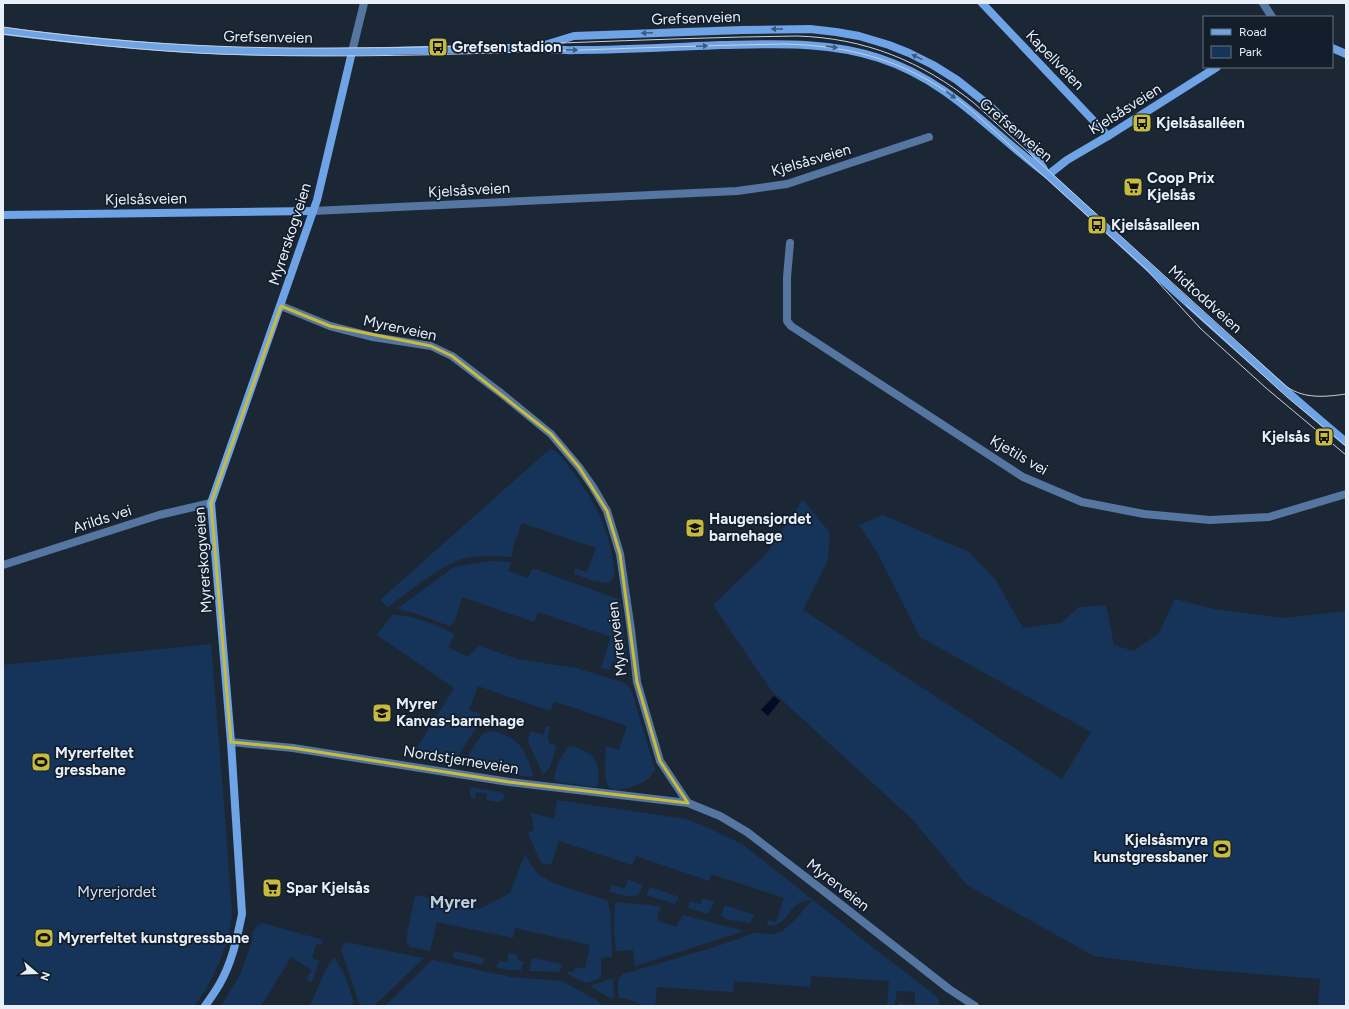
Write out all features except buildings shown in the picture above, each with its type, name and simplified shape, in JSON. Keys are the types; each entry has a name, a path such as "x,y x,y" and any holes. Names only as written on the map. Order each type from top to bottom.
{"street":[{"path":"352,52 364,3"},
{"name":"Kapellveien","path":"982,3 1108,136"},
{"path":"1263,3 1271,16"},
{"name":"Grefsenveien","path":"533,48 574,36 742,30 810,30 859,36 909,53 957,80 991,107 1029,144 1048,175"},
{"name":"Grefsenveien","path":"3,31 82,40 190,49 258,52 352,52 533,48 572,50 785,44 816,45 858,52 901,66 936,84 961,102 1021,155 1048,175"},
{"path":"1333,48 1346,54"},
{"name":"Myrerskogveien","path":"205,1006 219,985 230,961 238,936 242,914 231,742 211,502 314,211 352,52"},
{"name":"Kjelsåsveien","path":"1048,175 1067,160 1108,136 1215,68"},
{"name":"Kjelsåsveien","path":"3,215 314,211 737,191 786,184 929,137"},
{"name":"Midtoddveien","path":"1048,175 1225,336 1346,442"},
{"name":"Kjetils vei","path":"790,243 787,277 787,321 791,326 1023,477 1082,502 1144,514 1210,520 1269,517 1346,494"},
{"name":"Myrerveien","path":"281,306 330,326 373,337 431,346 452,356 551,434 566,450 593,487 607,511 620,554 637,682 660,761 688,803 720,816 746,832 949,989 975,1006"},
{"name":"Arilds vei","path":"3,565 159,515 211,502"},
{"name":"Nordstjerneveien","path":"231,742 293,748 509,782 688,803"}],"highlighted area":[{"path":"281,306 330,326 431,346 452,356 551,434 579,467 607,511 620,554 637,682 660,761 688,803 509,782 293,748 231,742 211,503"}],"green space":[{"path":"550,449 559,454 564,460 597,510 605,529 615,576 609,583 594,581 574,574 575,568 587,572 596,548 522,523 513,547 512,557 482,556 456,561 415,586 388,607 380,600"},
{"path":"803,500 830,533 828,560 803,610 1062,779 1091,732 920,637 877,552 859,525 883,515 969,552 995,579 1023,628 1061,623 1079,607 1106,605 1114,645 1134,651 1159,633 1175,599 1214,609 1284,618 1346,611 1346,1006 1318,1006 1320,979 1195,969 1094,956 967,885 912,819 771,690 713,605 766,554"},
{"path":"489,561 511,562 508,571 528,578 532,569 535,569 618,599 621,605 627,664 612,661 610,670 601,668 611,637 538,612 534,622 462,597 455,621 449,626 417,614 397,609 454,567"},
{"path":"392,615 400,615 416,619 433,624 448,631 455,635 448,647 468,657 479,646 517,659 576,668 625,683 632,692 655,770 649,778 635,786 618,790 613,789 609,787 606,779 606,746 619,750 627,726 554,701 550,711 478,686 469,710 480,714 478,721 480,722 456,759 450,765 417,758 414,753 454,688 377,635"},
{"name":"Myrerjordet","path":"211,644 232,914 228,939 219,963 205,991 194,1006 3,1006 3,665"},
{"path":"546,726 550,727 548,737 550,745 554,744 556,748 550,767 543,774 528,740 531,731 543,735"},
{"path":"492,731 509,737 520,745 530,765 533,774 532,777 464,766 475,744 484,733"},
{"path":"570,746 585,751 594,758 598,769 598,785 596,787 559,782 554,779 559,761 567,748"},
{"path":"470,787 500,792 504,794 504,798 499,802 486,800 487,794 476,792 475,799 471,798"},
{"path":"557,800 686,819 742,844 936,996 939,999 939,1006 898,1006 898,1003 915,1005 915,992 897,991 894,1006 887,1006 889,981 811,976 810,987 734,981 733,992 657,987 655,1006 642,1006 637,1002 619,998 618,979 623,974 715,947 754,933 771,934 781,932 797,918 812,900 799,903 779,924 769,926 767,924 768,920 776,922 784,898 711,874 709,881 636,856 632,865 559,841 551,865 541,863 528,833 534,830 531,813 554,819"},
{"path":"525,854 535,871 543,877 570,889 607,900 611,920 612,957 601,958 601,975 599,979 586,983 568,974 568,972 574,972 575,967 585,969 590,945 515,928 513,938 437,922 430,951 410,947 406,941 415,895 480,909 510,893"},
{"path":"628,880 643,885 638,895 628,896 609,892 612,885 625,889"},
{"path":"650,887 679,897 675,904 646,895"},
{"path":"703,898 714,902 708,914 688,908 690,901 700,904"},
{"path":"615,902 661,907 657,916 658,921 676,927 683,915 744,931 635,966 633,950 616,951 614,931"},
{"path":"725,905 754,915 750,923 726,919 721,916"},
{"path":"262,923 323,940 322,944 316,944 312,958 319,961 312,982 306,980 312,970 291,957 261,1006 221,1006 240,975 252,941 253,932 257,926"},
{"path":"345,942 424,958 374,1006 365,1006 359,1003 341,949"},
{"path":"454,951 484,958 483,965 453,958"},
{"path":"509,953 518,955 517,960 524,962 521,970 510,970 496,967 499,961 507,963"},
{"path":"334,957 346,978 354,1003 348,1006 310,1006 325,971"},
{"path":"532,958 562,964 559,972 529,971"},
{"path":"432,960 511,977 562,981 598,1001 603,1006 385,1006"},
{"path":"613,979 614,998 608,997 590,986"}],"shaded area":[{"path":"774,696 780,701 768,716 761,710"}],"tram line":[{"path":"3,27 45,33 128,41 212,46 296,48 395,48 797,36 846,41 869,47 891,54 934,75 974,103 1287,387 1301,394 1315,396 1346,394"},
{"path":"3,34 110,46 218,54 289,56 431,55 785,44 811,45 836,49 860,53 883,60 927,80 949,93 970,109 1146,269 1201,329 1266,388 1346,455"},
{"path":"1186,305 1287,397 1346,446"}],"place":[{"name":"Grefsen stadion","path":"438,47"},
{"name":"Kjelsåsalléen","path":"1142,123"},
{"name":"Coop Prix Kjelsås","path":"1133,187"},
{"name":"Kjelsåsalleen","path":"1097,225"},
{"name":"Kjelsås","path":"1324,437"},
{"name":"Haugensjordet barnehage","path":"695,528"},
{"name":"Myrer Kanvas-barnehage","path":"382,713"},
{"name":"Myrerfeltet gressbane","path":"41,762"},
{"name":"Kjelsåsmyra kunstgressbaner","path":"1222,849"},
{"name":"Spar Kjelsås","path":"272,888"},
{"name":"Myrerfeltet kunstgressbane","path":"44,938"}],"district":[{"name":"Myrer","path":"453,902"}]}
